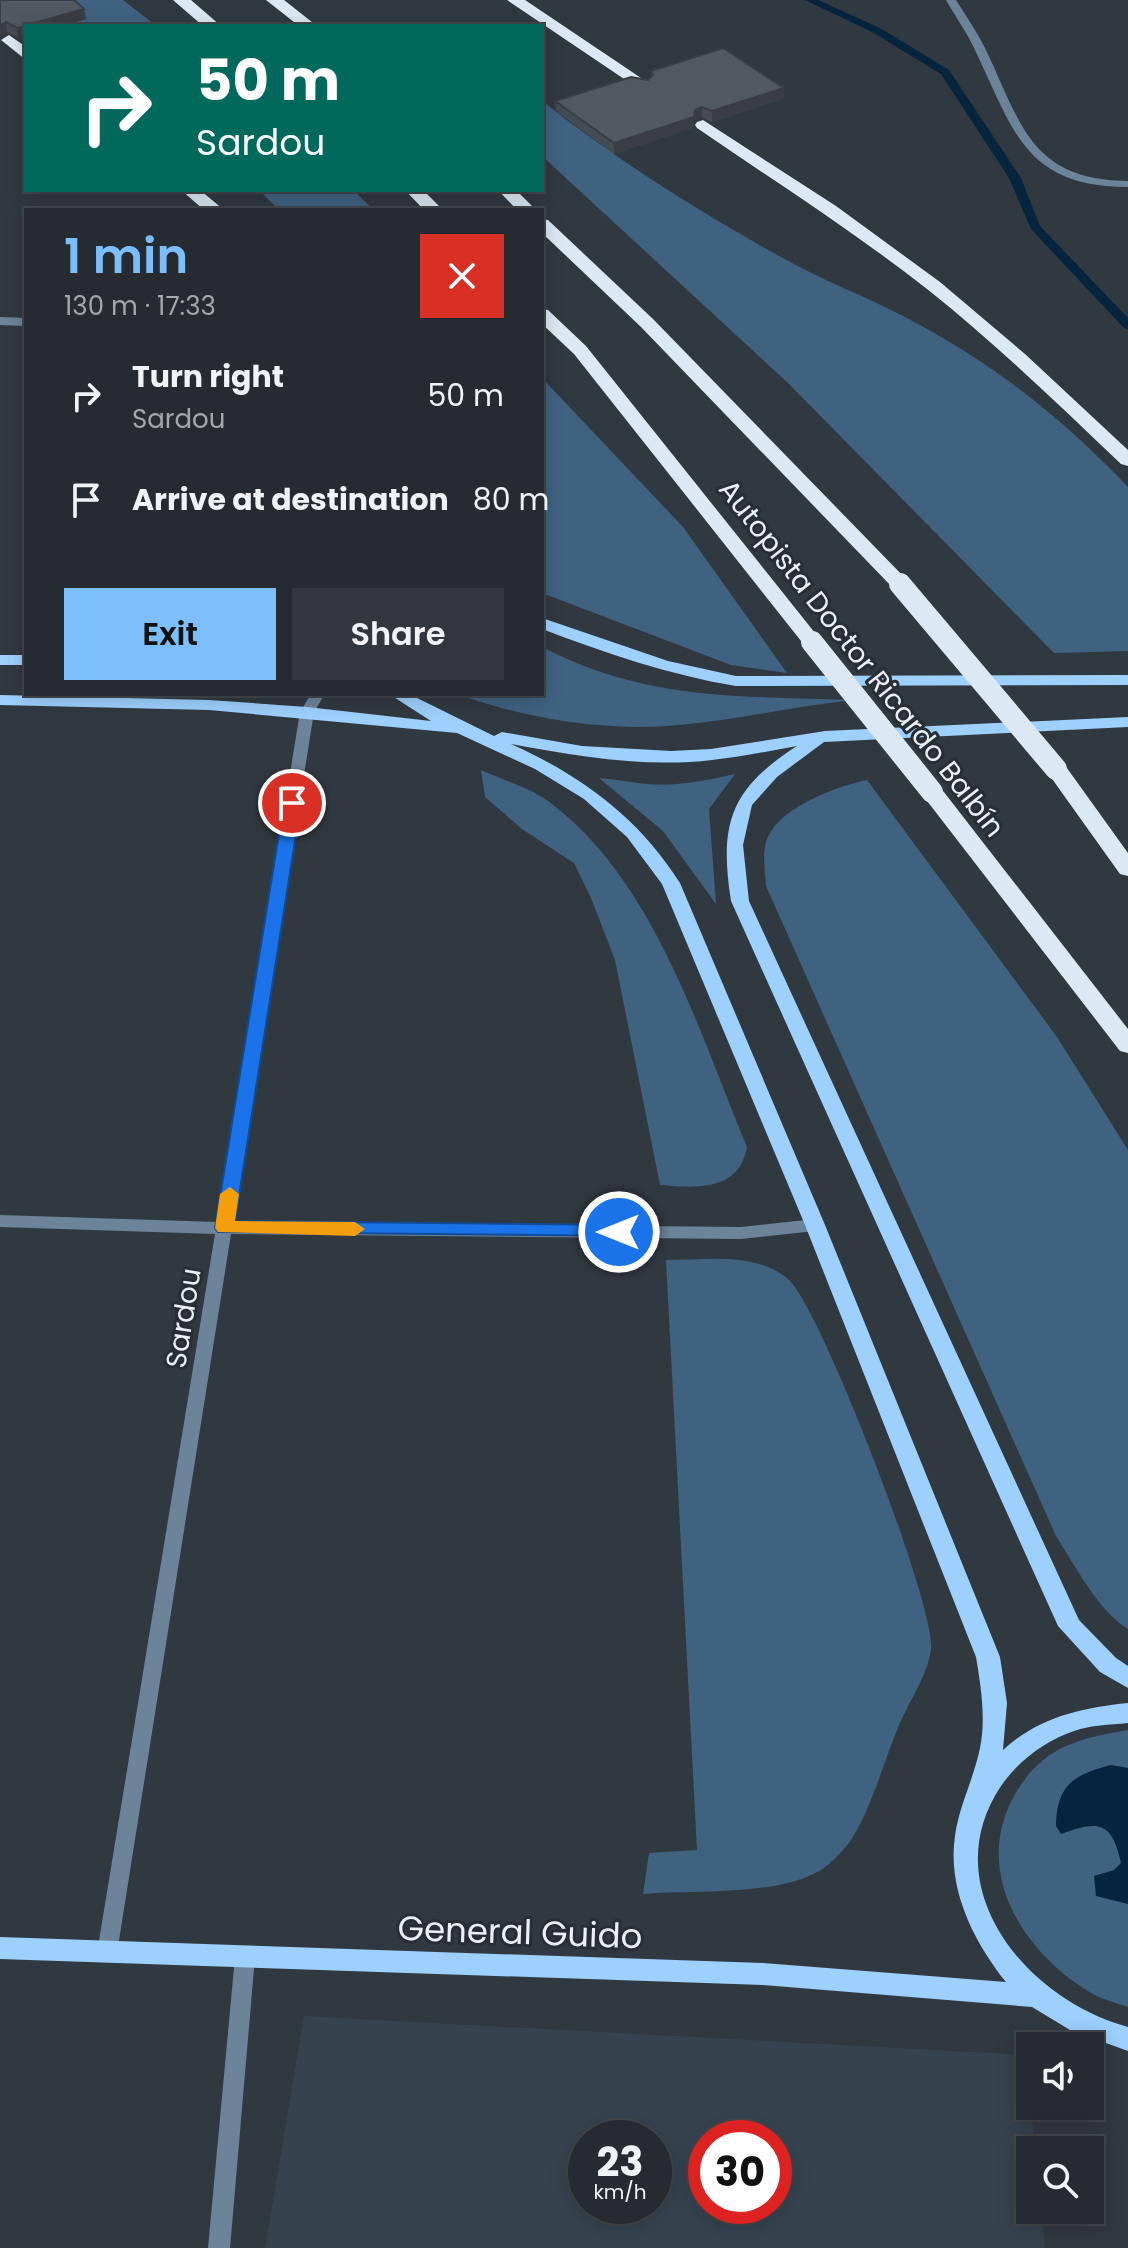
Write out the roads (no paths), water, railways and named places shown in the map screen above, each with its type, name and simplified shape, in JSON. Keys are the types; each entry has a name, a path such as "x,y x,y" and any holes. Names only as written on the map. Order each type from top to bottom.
{"highway":[{"path":"181,0 211,24"},
{"path":"274,0 306,24"},
{"path":"515,0 642,84"},
{"path":"9,40 24,53"},
{"path":"703,125 902,261 963,309 1026,363 1128,460"},
{"path":"192,192 212,208"},
{"path":"415,192 432,208"},
{"path":"508,192 525,208"},
{"name":"Autopista Doctor Ricardo Balbín","path":"544,226 647,323 900,584 1056,769 1128,869"},
{"name":"Autopista Doctor Ricardo Balbín","path":"544,316 580,350 932,792 1128,1045"}],"main road":[{"path":"544,624 646,662 736,681 1128,680"},
{"path":"0,660 24,660"},
{"path":"402,696 467,731 529,758 589,792 639,837 671,883 815,1225 988,1657 995,1703 992,1747 973,1812 966,1859 974,1907 998,1954 1036,1996 1096,2031 1128,2039"},
{"path":"0,700 210,699 467,731 582,751 671,757 711,755 825,736 1128,722"},
{"path":"825,736 778,766 751,790 736,821 732,860 740,901 1070,1626 1108,1665 1128,1678"},
{"path":"973,1812 998,1770 1036,1737 1085,1717 1128,1713"},
{"name":"General Guido","path":"0,1948 763,1974 1036,1996"}],"street":[{"path":"951,0 979,47 1001,100 1030,145 1055,170 1079,180 1098,184 1128,184"},
{"path":"0,321 24,322"},
{"name":"Sardou","path":"107,1953 307,712 317,696"},
{"path":"0,1221 224,1228 741,1233 815,1225"},
{"path":"219,2248 245,1957"}],"waterway":[{"path":"810,0 876,30 945,72 1015,178 1035,227 1128,325"}]}
